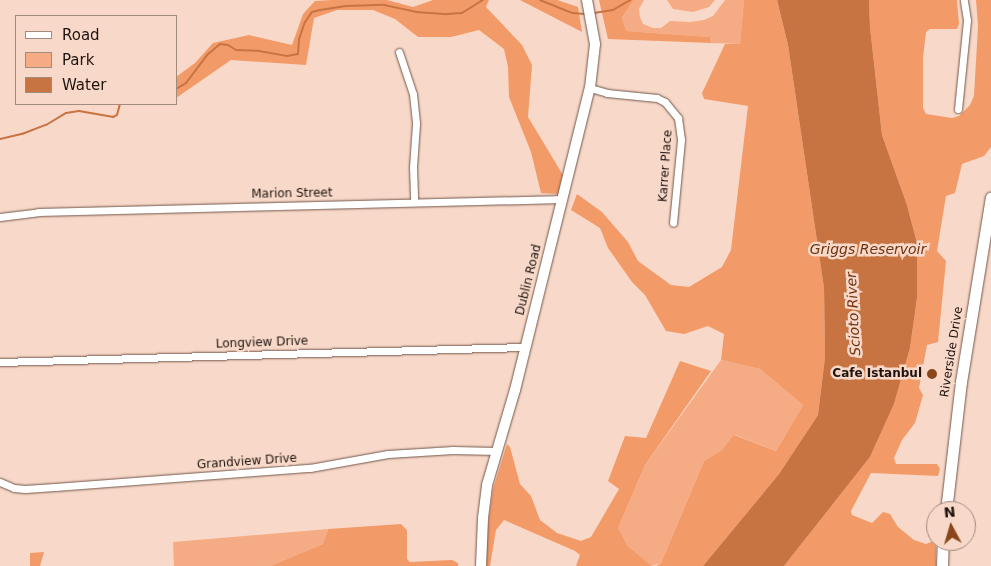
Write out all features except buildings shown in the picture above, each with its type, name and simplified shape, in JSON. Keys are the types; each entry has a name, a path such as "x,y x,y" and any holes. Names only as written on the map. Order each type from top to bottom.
{"main road":[{"name":"Dublin Road","path":"481,566 483,518 487,485 515,390 590,88 595,53 588,3"},
{"name":"Riverside Drive","path":"947,501 961,382 991,197"},
{"path":"942,566 943,551"}],"street":[{"path":"958,110 967,20 964,0"},
{"path":"399,52 413,94 416,124 413,167 414,202"},
{"name":"Karrer Place","path":"590,88 607,93 657,98 665,102 678,118 681,140 673,223"},
{"name":"Marion Street","path":"0,217 21,213 563,199"},
{"name":"Longview Drive","path":"0,362 525,347"},
{"name":"Grandview Drive","path":"0,482 19,489 55,487 310,468 388,454 453,450 496,451"}],"green space":[{"path":"634,0 644,0 639,9 643,24 653,28 661,28 670,21 690,22 704,20 713,16 725,0 744,0 740,44 711,43 710,37 626,31 622,17"},
{"path":"667,0 715,0 709,7 693,12 673,9"},
{"path":"721,360 760,369 803,405 776,451 735,435 722,450 704,461 661,563 652,566 628,546 618,528 645,465"},
{"path":"328,529 323,544 270,566 174,566 173,542"}],"shaded area":[{"path":"387,0 413,7 433,0 489,0 486,7 522,45 532,65 528,117 563,175 558,194 541,193 531,152 509,97 508,67 504,49 479,30 451,37 418,37 395,19 373,10 337,10 314,18 306,65 231,60 178,97 178,76 195,63 213,43 249,35 292,45 303,14 315,1"},
{"path":"520,0 557,0 578,7 582,32"},
{"path":"599,0 634,0 622,17 626,31 710,37 711,43 608,39"},
{"path":"744,0 777,0 788,45 824,288 825,357 818,415 779,474 703,566 656,566 661,563 704,461 722,450 734,435 776,451 803,405 760,369 721,360 724,334 708,326 684,334 666,331 645,295 632,282 608,248 600,228 571,210 577,194 602,212 628,242 638,261 671,285 689,287 722,267 731,250 748,106 704,99 702,93 725,44 740,44"},
{"path":"869,0 957,0 959,24 957,29 930,29 926,32 923,58 923,108 926,114 952,118 959,116 970,105 974,96 978,26 976,0 991,0 991,147 984,156 962,164 955,193 946,196 937,251 946,261 938,342 927,345 919,388 923,395 915,423 902,440 894,458 896,464 937,464 940,469 938,476 871,473 851,511 852,515 872,523 883,512 890,514 898,527 914,540 926,544 926,551 936,551 936,566 784,566 870,457 894,404 910,348 917,298 917,243 907,205 882,135 870,27"},
{"path":"680,361 711,371 645,465 618,528 628,546 652,566 576,566 580,555 575,551 504,520 496,530 490,566 486,566 488,525 493,489 507,444 510,447 520,484 531,496 540,520 557,533 581,541 591,537 619,489 608,481 625,436 646,438"},
{"path":"401,524 407,530 407,559 410,562 452,560 458,563 458,566 270,566 323,544 328,529"},
{"path":"44,552 40,566 30,566 30,553"}],"water":[{"name":"Griggs Reservoir","path":"777,0 869,0 870,27 882,135 907,205 917,243 917,298 910,348 894,404 870,457 784,566 703,566 779,474 818,415 825,357 824,288 788,45"}],"waterway":[{"path":"178,88 186,83 207,55 220,44 228,45 236,50 259,51 287,56 298,54 299,39 305,22 312,12 346,6 384,5 416,12 462,13 483,0"},
{"path":"540,0 573,13 585,14"},
{"path":"594,13 613,10 630,0"},
{"path":"0,139 22,134 46,125 66,113 79,111 113,117 117,115 120,105"}],"place":[{"name":"Cafe Istanbul","path":"932,374"}],"water label":[{"name":"Scioto River","path":"853,314"}]}
